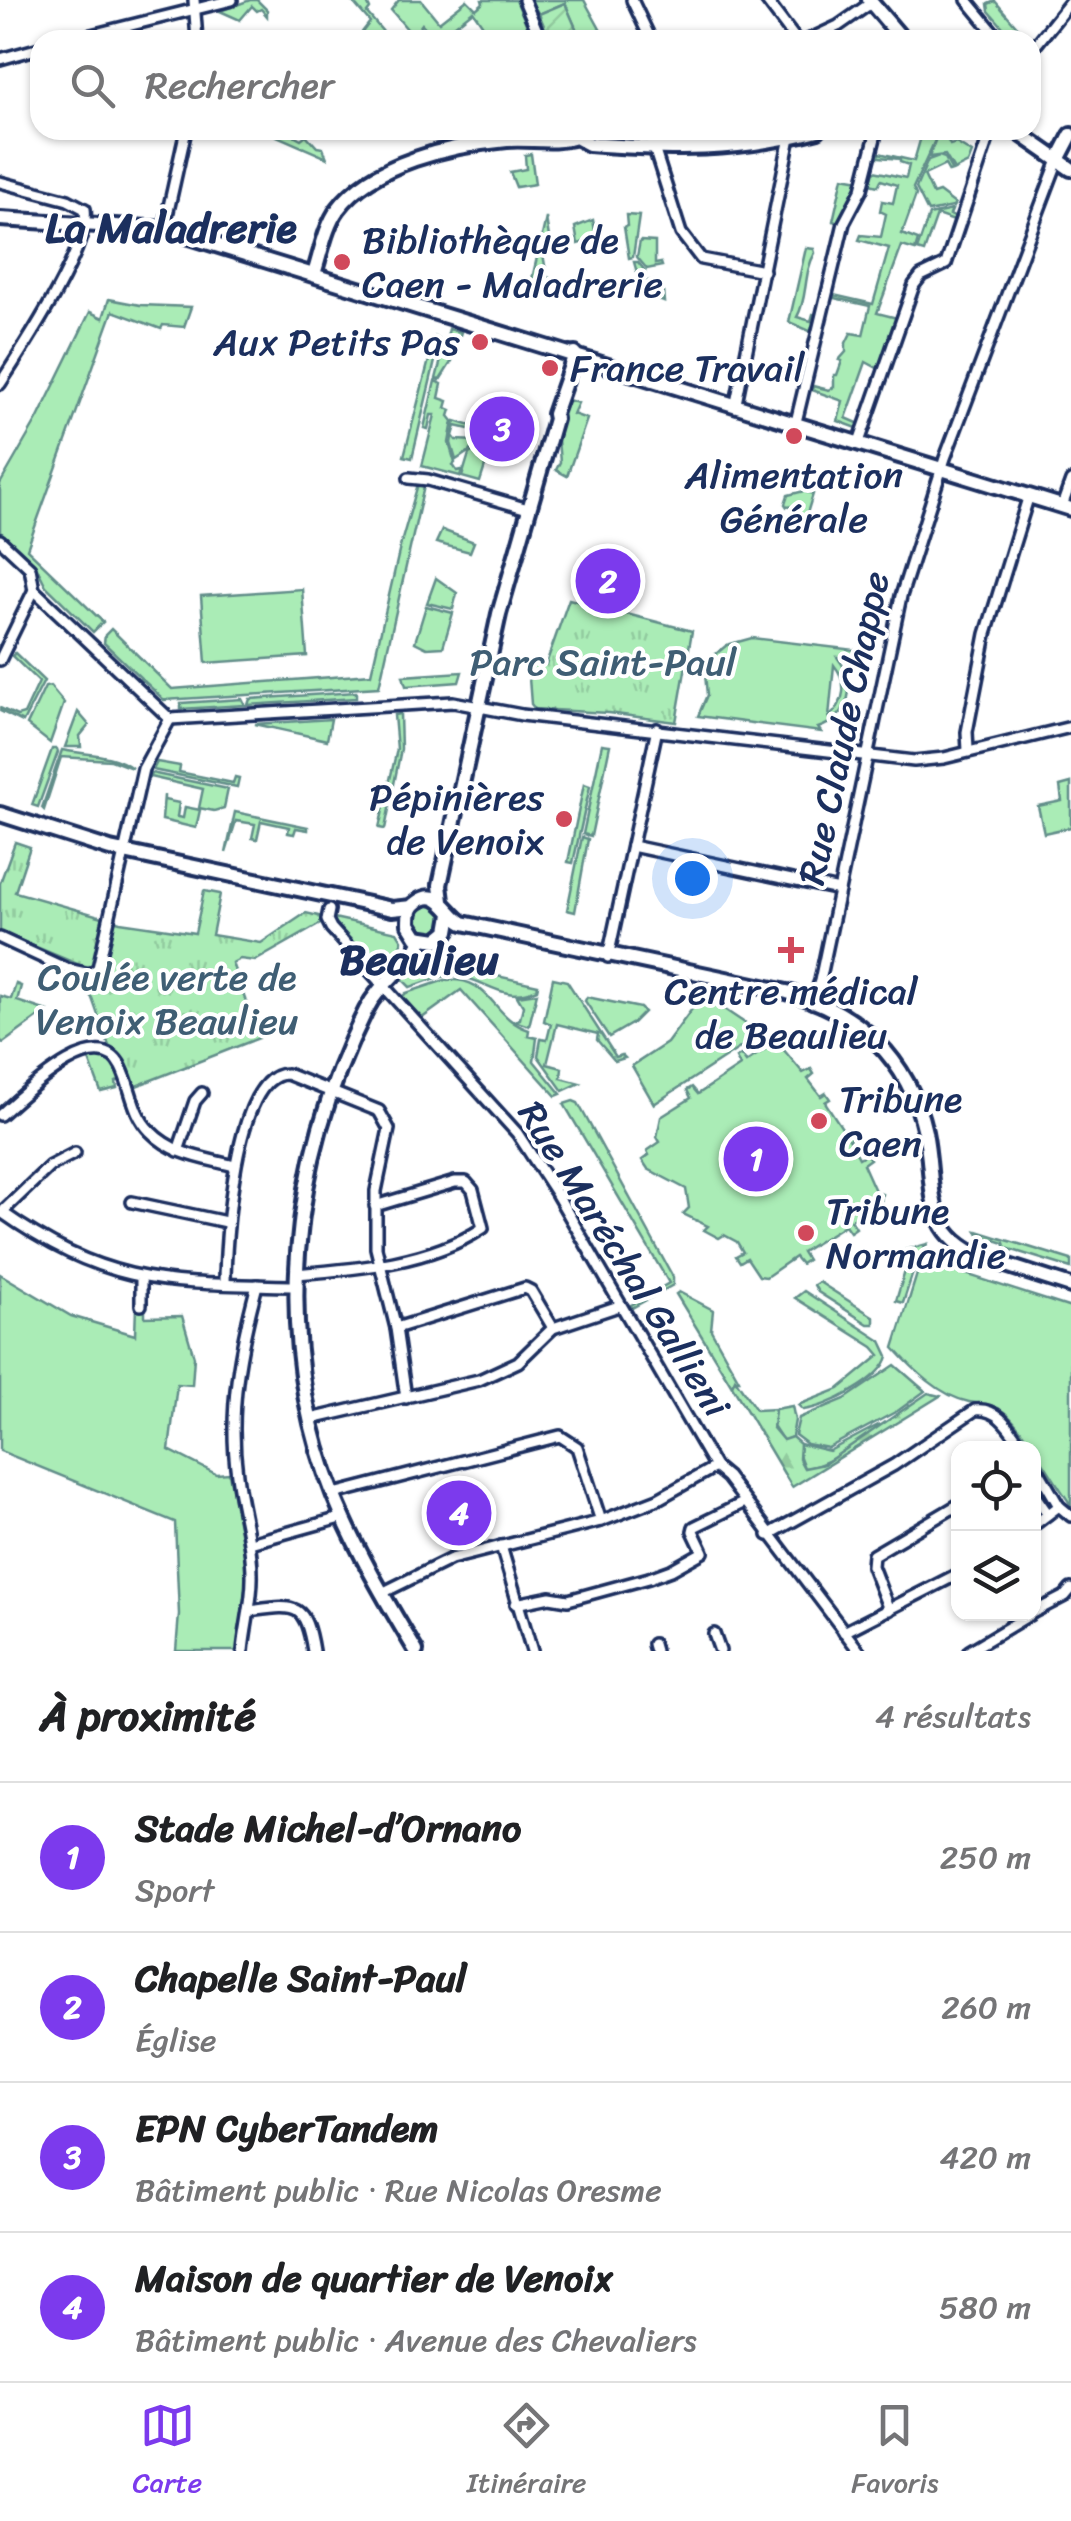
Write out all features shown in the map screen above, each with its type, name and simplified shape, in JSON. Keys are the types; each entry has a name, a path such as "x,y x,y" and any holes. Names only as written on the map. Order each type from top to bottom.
{"street":[{"path":"110,30 194,5 232,0"},
{"path":"524,0 537,30"},
{"path":"632,0 646,30"},
{"path":"766,0 788,30"},
{"path":"971,1 993,30"},
{"path":"1041,38 1071,1"},
{"path":"829,30 870,2 894,30"},
{"path":"194,5 196,30"},
{"path":"129,25 131,30"},
{"path":"0,58 30,50"},
{"path":"1058,160 1071,135"},
{"path":"164,229 184,140"},
{"path":"314,274 335,212 357,191 420,156 489,140"},
{"path":"584,140 589,144 720,149 772,140"},
{"path":"736,404 789,140"},
{"path":"796,422 844,223 862,190 874,140"},
{"path":"859,442 914,286 921,276 946,264 989,140"},
{"path":"1029,140 1071,169"},
{"path":"654,148 681,233 701,259 764,271"},
{"name":"Rue Claude Chappe","path":"812,1001 902,596 942,468 1058,160"},
{"path":"0,182 68,200 85,210 86,223 67,270 0,384"},
{"path":"0,219 164,229 1067,507 1071,481"},
{"path":"124,855 392,909 412,907 426,898 435,879 474,704 526,508 575,354"},
{"path":"409,478 526,508"},
{"path":"968,750 967,732 984,643 1029,496"},
{"path":"0,540 30,568 34,590 170,719 454,702 522,715 902,761 926,761 1071,727"},
{"path":"0,660 34,590"},
{"path":"474,704 440,885 442,902 451,914 466,924 812,1001 850,1018 874,1037 902,1074 922,1120 932,1202 946,1233 980,1257 1071,1288"},
{"path":"0,938 67,969 94,973 101,964 144,769 170,719"},
{"path":"608,957 657,729"},
{"path":"0,817 27,831 385,914 409,924"},
{"path":"632,846 839,890"},
{"path":"426,898 442,902"},
{"path":"412,907 409,924 422,939 436,940 448,931 466,929 608,957"},
{"name":"Rue Maréchal Gallieni","path":"329,910 328,924 517,1133 556,1193 715,1468 727,1477 859,1651"},
{"path":"448,931 451,914"},
{"path":"416,1651 382,1593 334,1494 311,1418 296,1280 308,1168 330,1092 366,1010 384,985 410,962 422,939"},
{"path":"0,1114 64,1064 88,1052 101,1051 119,1063 144,1124 178,1152 235,1166"},
{"path":"225,1284 226,1222 235,1166 254,1107 270,1077 286,1074 378,1110 388,1123 375,1206 379,1264 396,1328 406,1398"},
{"path":"178,1152 202,1093"},
{"path":"75,1153 50,1166 1,1212 77,1258 142,1279 258,1285 296,1280 431,1250 483,1228 473,1190 466,1182 375,1206"},
{"path":"132,1202 226,1222"},
{"path":"140,1305 142,1279"},
{"path":"243,1651 252,1576 237,1476 233,1412 240,1357 258,1285"},
{"path":"396,1328 525,1288 531,1291 553,1328"},
{"path":"311,1418 466,1384 506,1368 530,1352 553,1328 620,1306"},
{"path":"768,1535 894,1466 974,1410 985,1409 1000,1418 1018,1441"},
{"path":"334,1494 560,1436 577,1447 601,1521"},
{"path":"382,1593 451,1559 601,1521 658,1499 715,1468"},
{"path":"1041,1476 1059,1506 1071,1516"},
{"path":"516,1604 550,1596 568,1600 671,1570 703,1552 694,1526 745,1502"},
{"path":"1041,1504 1048,1514"},
{"path":"1041,1520 1059,1506"},
{"path":"889,1610 872,1566 872,1556 951,1510"},
{"path":"250,1544 344,1517"},
{"path":"501,1546 532,1651"},
{"path":"844,1632 951,1578"},
{"path":"1041,1609 1069,1597"},
{"path":"249,1611 284,1606 300,1611 307,1619 313,1651"},
{"path":"969,1651 1019,1621"},
{"path":"714,1634 720,1651"}],"green space":[{"path":"257,0 267,10 267,16 252,6 240,20 220,11"},
{"path":"366,0 370,9 367,13 381,30 364,30 370,22 352,1"},
{"path":"399,0 421,0 439,22 467,0 476,9 482,0 516,0 529,30 486,30 473,11 449,30 427,30 422,24 418,30 408,30 391,10"},
{"path":"530,0 584,0 600,30 577,30 565,3 539,14 546,30 540,30 534,16 538,13"},
{"path":"995,1 1020,30 1005,30 989,11 988,4"},
{"path":"565,3 577,30 546,30 539,14"},
{"path":"286,140 311,140 323,148 327,158"},
{"path":"920,140 935,140 913,188 916,195 902,234 918,240 915,250 902,246 877,313 897,318 879,369 866,362 846,418 860,424 857,428 838,421 843,401 812,390 813,386 829,390 834,387 834,375 846,352 846,343 851,333 863,335 870,306 834,295 873,304 889,248 859,240 861,235 881,237 886,214 880,211 882,201 893,203 897,185 881,180 878,186 870,184 874,171 906,178 909,165 900,159 878,157 879,153 914,161"},
{"path":"935,140 948,140 950,145 956,143 972,153 968,163 954,170 945,155 929,157"},
{"path":"531,154 535,184 516,187 510,172 526,169 525,155"},
{"path":"945,158 952,171 945,165 924,175 933,194 939,192 955,204 928,212 916,188 928,160"},
{"path":"843,177 860,180 839,223 833,221"},
{"path":"952,210 954,221 937,215 924,252 917,250 929,215"},
{"path":"626,215 639,216 633,257 629,258 624,227"},
{"path":"546,218 551,250 543,254 547,277 562,283 562,288 532,279"},
{"path":"593,220 601,237 578,244 575,227"},
{"path":"640,241 655,242 655,264 662,266 647,269 637,257"},
{"path":"806,248 814,249 815,253 797,317 811,321 816,315 812,332 789,322"},
{"path":"634,262 645,271 645,281 654,281 663,291 664,302 643,294"},
{"path":"109,299 191,307 184,327 163,325 161,329 113,311 27,549 103,622 93,632 46,586 36,566 0,532 0,484 38,418 90,312 103,318"},
{"path":"449,329 461,332 452,361 440,380 436,379"},
{"path":"435,337 440,340 412,458 404,456"},
{"path":"435,381 442,384 439,398 448,401 446,408 451,410 449,443 453,465 457,471 462,470 460,476 422,466 435,415 431,415 428,429 424,428"},
{"path":"568,400 578,403 573,414 587,419 567,476 556,470 560,462 557,429"},
{"path":"455,421 478,428 475,439 471,438 473,430 456,426 456,440 475,441 476,447 456,460 451,443"},
{"path":"478,449 488,457 480,482 462,477 469,454"},
{"path":"418,484 424,486 379,687 164,700 104,643 111,629 172,689 371,674"},
{"path":"804,491 813,494 804,523 793,517 799,515 793,506 785,504 788,495"},
{"path":"442,530 474,542 470,552 436,543"},
{"path":"436,578 457,593 453,609 427,603"},
{"path":"302,589 307,656 206,663 201,596"},
{"name":"Parc Saint-Paul","path":"569,599 692,631 676,722 535,709 531,704 528,665 546,664"},
{"path":"426,606 453,613 443,647 427,648 415,642"},
{"path":"752,638 855,650 854,658 837,657 848,678 844,708 818,728 821,732 698,716 707,695 705,674 711,658 727,645","holes":["834,665 839,671 842,698 829,717"]},
{"path":"15,653 44,681 23,722 0,711 24,714 39,682 12,656"},
{"path":"462,672 459,682 406,686 403,676"},
{"path":"50,686 64,703 50,743 27,725 45,687"},
{"path":"356,692 356,698 248,705 250,699"},
{"path":"242,699 245,705 181,709 181,703"},
{"path":"78,712 89,725 80,736 81,747 65,747"},
{"path":"400,714 401,749 385,829 379,828 397,749 394,715"},
{"path":"331,719 327,740 255,724"},
{"path":"602,744 610,745 591,836 583,834"},
{"path":"52,749 58,752 38,807 32,805"},
{"path":"62,750 108,757 132,768 111,760 61,757 44,810"},
{"path":"157,762 180,766 179,772 233,783 235,777 239,778 237,787 153,770"},
{"path":"151,773 228,789 224,808 199,808 203,789 150,777"},
{"path":"1071,783 1071,827 1044,833 1038,806 1062,801 1060,786"},
{"path":"584,784 590,786 573,863 568,862"},
{"path":"164,795 164,800 179,803 177,817 183,818 185,807 200,810 196,828 162,820"},
{"path":"235,812 308,830 296,828 294,834 288,833 289,827 261,821 257,839 252,838 255,824 236,821 226,853"},
{"path":"582,837 588,839 575,912 567,910"},
{"name":"Coulée verte de Venoix Beaulieu","path":"15,842 30,847 15,892 120,922 195,933 204,891 220,894 212,935 261,943 306,913 319,916 322,923 255,961 240,959 232,963 259,1038 131,1088 122,1058 109,1046 92,998 84,987 87,968 0,932 0,883"},
{"path":"430,904 441,908 445,919 441,930 430,934 419,930 415,919 419,908"},
{"path":"334,918 397,932 402,940 401,951 378,971 331,922"},
{"path":"429,961 538,985 537,989 515,994 458,976 440,977 410,987 402,979"},
{"path":"553,978 567,981 616,1057 625,1058 615,1061 597,1040 598,1034 557,1024 547,1064 562,1068 561,1078 580,1083 563,1091 538,1056 541,1039 547,1040 551,1024 544,1021"},
{"path":"445,980 473,984 506,1017 529,1030 528,1036 537,1038 534,1061 561,1094 556,1096 461,990 422,1018 402,997"},
{"path":"16,984 21,986 17,1001 47,1011 3,1043 0,996 11,999"},
{"path":"537,993 529,1026 514,1021 520,1019 523,1006 517,996"},
{"path":"587,997 644,1012 609,1037 585,1001"},
{"path":"700,998 718,1005 761,1034 654,1104 632,1066 667,1043"},
{"path":"776,1042 784,1044 783,1049 803,1073 811,1069 814,1074 808,1079 821,1096 826,1093 830,1099 825,1102 845,1133 851,1130 854,1135 849,1139 859,1158 866,1154 870,1159 863,1164 876,1193 882,1194 881,1202 851,1220 856,1228 850,1232 845,1225 802,1252 807,1260 801,1264 795,1257 766,1277 759,1276 747,1258 740,1262 736,1256 743,1252 737,1242 724,1235 719,1238 704,1230 708,1226 683,1214 689,1208 686,1189 648,1169 642,1160 660,1142 657,1137 661,1117 691,1098 687,1090 692,1087 698,1094 740,1066 736,1058 741,1055 746,1062"},
{"path":"95,1056 114,1067 120,1080 116,1082 117,1088 101,1092 88,1057"},
{"path":"578,1103 673,1277 673,1285 632,1308 631,1305 669,1283 564,1104"},
{"path":"977,1231 1071,1260 1071,1268 1006,1248 1004,1243"},
{"path":"927,1244 917,1260 903,1303 896,1301 905,1271 889,1266 887,1255"},
{"path":"930,1250 956,1271 1071,1308 1071,1505 1041,1460 1041,1441 1028,1441 1012,1419 991,1405 958,1399 938,1388 894,1348 921,1261"},
{"path":"0,1274 71,1316 135,1335 136,1306 145,1306 145,1317 182,1316 194,1357 192,1385 177,1384 169,1450 216,1474 229,1473 248,1575 237,1651 176,1651 179,1614 175,1522 0,1451"},
{"path":"819,1282 874,1317 874,1324 818,1292 814,1285"},
{"path":"804,1291 881,1341 888,1356 876,1374 853,1391 803,1410 798,1405 839,1389 880,1355 795,1298"},
{"path":"679,1292 713,1310 711,1330 739,1380 732,1386 676,1294"},
{"path":"895,1365 925,1391 899,1410 828,1448 807,1444 795,1435 799,1418 845,1399"},
{"path":"735,1379 756,1410 775,1409 773,1428 783,1440 792,1437 800,1444 799,1459 804,1468 824,1464 928,1393 940,1396 792,1487 732,1386"},
{"path":"792,1406 792,1437 783,1441 772,1424 775,1409"},
{"path":"880,1424 845,1452 804,1468 798,1452 800,1444 829,1451"}],"place":[{"name":"Bibliothèque de Caen - Maladrerie","path":"342,262"},
{"name":"Aux Petits Pas","path":"480,342"},
{"name":"France Travail","path":"550,368"},
{"name":"EPN CyberTandem","path":"502,429"},
{"name":"Alimentation Générale","path":"794,436"},
{"name":"Chapelle Saint-Paul","path":"608,581"},
{"name":"Pépinières de Venoix","path":"564,819"},
{"name":"Centre médical de Beaulieu","path":"791,950"},
{"name":"Tribune Caen","path":"819,1121"},
{"name":"Stade Michel-d’Ornano","path":"756,1159"},
{"name":"Tribune Normandie","path":"806,1233"},
{"name":"Maison de quartier de Venoix","path":"459,1513"}],"district":[{"name":"La Maladrerie","path":"171,228"},
{"name":"Beaulieu","path":"419,960"}]}
